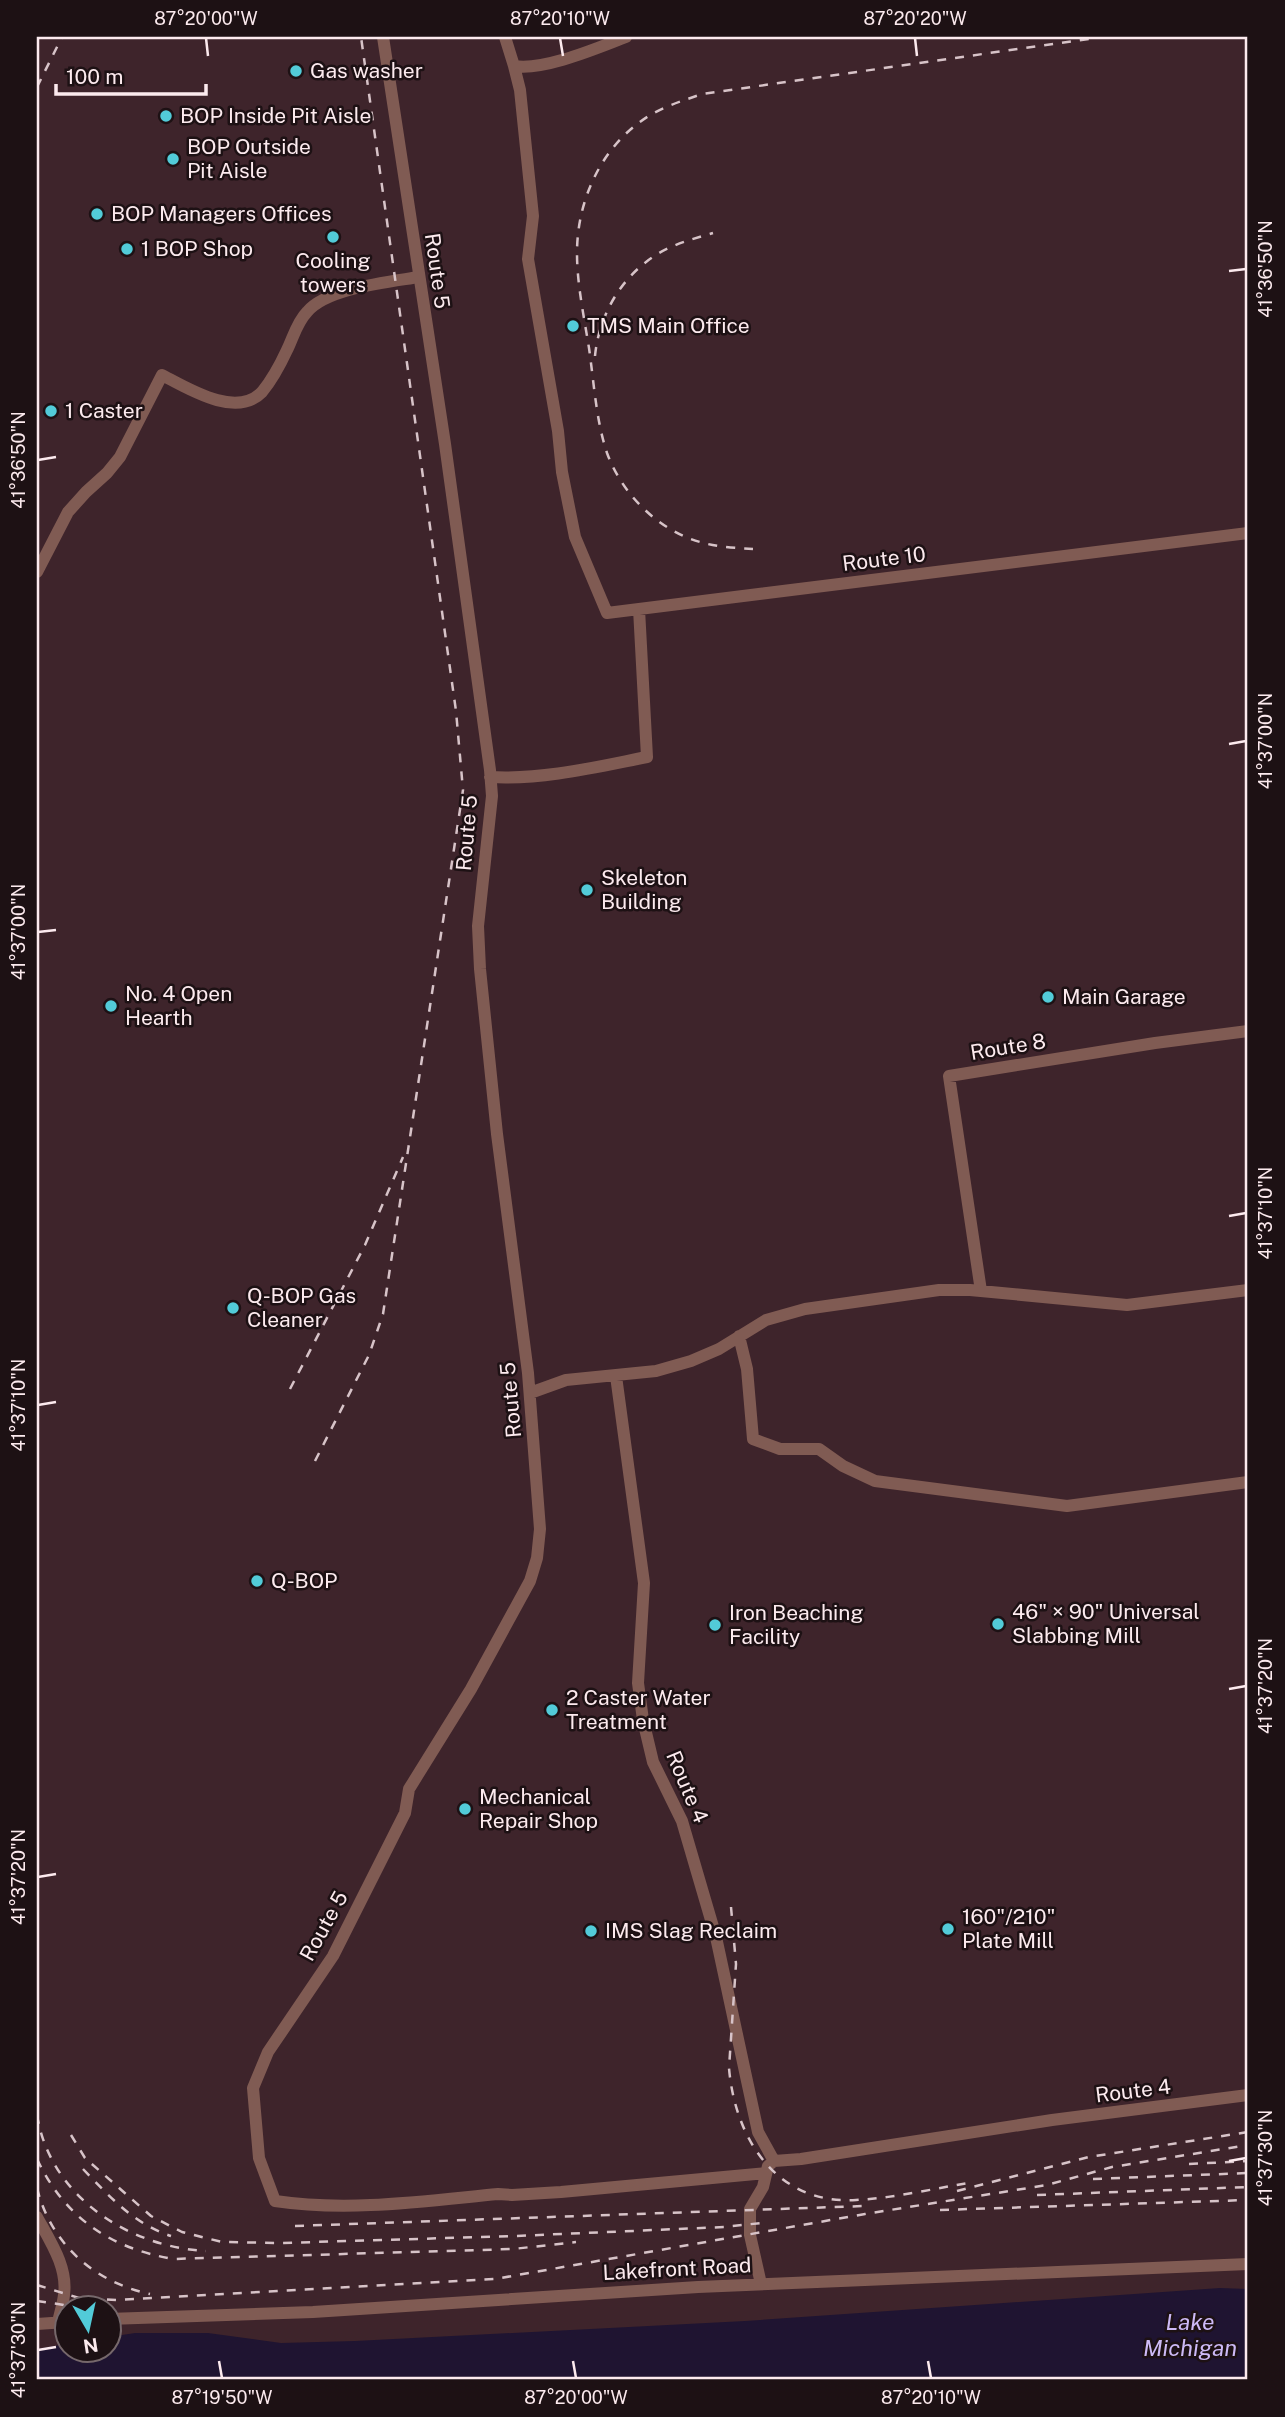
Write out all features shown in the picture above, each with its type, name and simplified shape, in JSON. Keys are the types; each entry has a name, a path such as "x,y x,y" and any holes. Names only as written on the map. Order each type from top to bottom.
{"street":[{"name":"Route 5","path":"383,37 474,648 492,796 478,926 480,969 497,1134 530,1393 540,1529 537,1558 530,1581 471,1689 409,1788 405,1813 333,1956 268,2052 253,2088 259,2158 275,2201 310,2206 561,2192 766,2173"},
{"path":"505,37 514,66 527,68 626,37"},
{"name":"Route 10","path":"514,66 520,90 533,216 528,259 562,472 575,537 607,613 1248,533"},
{"path":"37,572 68,512 120,457 162,375 211,399 233,403 248,399 261,393 307,310 345,290 419,277"},
{"path":"490,778 512,779 565,772 647,757 639,610"},
{"name":"Route 8","path":"981,1291 949,1076 1248,1031"},
{"path":"530,1393 566,1380 656,1371 691,1361 719,1349 766,1320 805,1309 939,1290 981,1291 1127,1304 1248,1290"},
{"path":"738,1336 747,1369 753,1438 780,1449 819,1449 843,1466 875,1481 1067,1506 1248,1482"},
{"name":"Route 4","path":"617,1376 644,1583 638,1683 643,1720 653,1762 686,1834 716,1937 758,2132 774,2161 801,2160 1052,2120 1248,2095"},
{"path":"761,2284 750,2235 750,2209 762,2187 768,2166 774,2161"},
{"path":"37,2217 56,2252 63,2274 64,2294"},
{"name":"Lakefront Road","path":"122,2319 313,2312 761,2284 1248,2264"}],"water":[{"name":"Lake Michigan","path":"1220,2288 1248,2289 1248,2380 37,2380 37,2349 52,2346 52,2364 122,2364 122,2335 135,2333 208,2333 281,2343 745,2321"}],"railway":[{"path":"37,87 62,37"},
{"path":"315,1461 369,1355 383,1314 463,790 456,711 361,37"},
{"path":"753,549 706,544 670,529 632,496 622,483 607,453 600,428 579,289 577,253 578,232 588,192 607,156 620,140 652,114 702,94 1102,37"},
{"path":"595,356 601,326 607,312 632,274 663,251 713,233"},
{"path":"290,1389 365,1245 403,1157"},
{"path":"731,1907 736,1964 729,2068 740,2119 765,2162 783,2179 804,2191 828,2199 870,2199 968,2183"},
{"path":"37,2115 45,2144 58,2170 76,2193 97,2212 122,2228 149,2239 206,2251"},
{"path":"957,2191 1089,2157 1248,2132"},
{"path":"71,2135 85,2158 151,2216 182,2232 222,2242 281,2243 515,2236 761,2223"},
{"path":"37,2285 79,2298 116,2300 495,2279 1047,2185 1112,2167 1248,2145"},
{"path":"37,2159 61,2198 92,2227 129,2247 173,2259 513,2249 576,2242"},
{"path":"1189,2164 1248,2161"},
{"path":"83,2169 134,2217 171,2236"},
{"path":"1093,2179 1248,2173"},
{"path":"1037,2195 1248,2187"},
{"path":"37,2188 53,2226 78,2258 111,2280 150,2294"},
{"path":"940,2210 1248,2200"},
{"path":"295,2226 864,2206"},
{"path":"37,2301 52,2303"}],"place":[{"name":"Gas washer","path":"296,71"},
{"name":"BOP Inside Pit Aisle","path":"166,116"},
{"name":"BOP Outside Pit Aisle","path":"173,159"},
{"name":"BOP Managers Offices","path":"97,214"},
{"name":"Cooling towers","path":"333,237"},
{"name":"1 BOP Shop","path":"127,249"},
{"name":"TMS Main Office","path":"573,326"},
{"name":"1 Caster","path":"51,411"},
{"name":"Skeleton Building","path":"587,890"},
{"name":"Main Garage","path":"1048,997"},
{"name":"No. 4 Open Hearth","path":"111,1006"},
{"name":"Q-BOP Gas Cleaner","path":"233,1308"},
{"name":"Q-BOP","path":"257,1581"},
{"name":"46\" × 90\" Universal Slabbing Mill","path":"998,1624"},
{"name":"Iron Beaching Facility","path":"715,1625"},
{"name":"2 Caster Water Treatment","path":"552,1710"},
{"name":"Mechanical Repair Shop","path":"465,1809"},
{"name":"160\"/210\" Plate Mill","path":"948,1929"},
{"name":"IMS Slag Reclaim","path":"591,1931"}]}
